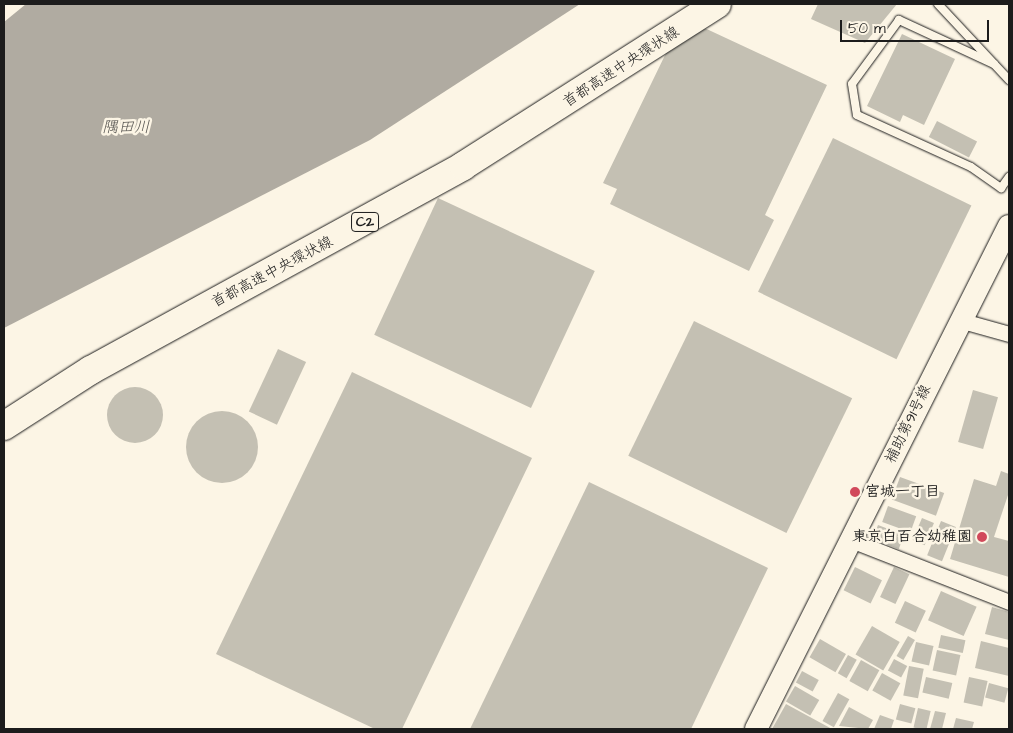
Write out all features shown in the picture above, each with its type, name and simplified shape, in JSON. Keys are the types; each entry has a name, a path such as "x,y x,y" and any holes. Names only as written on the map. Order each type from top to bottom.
{"highway":[{"name":"首都高速中央環状線","path":"4,416 162,320 459,159 702,4"},
{"name":"首都高速中央環状線","path":"4,426 91,370 463,166 717,4"}],"street":[{"name":"補助第91号線","path":"756,729 959,320 1009,226"},
{"path":"959,320 1009,334"},
{"path":"851,540 1009,602"}],"lane":[{"path":"938,4 1009,80"},
{"path":"994,64 899,20 852,84 857,115 971,167 1001,188 1009,177"}],"water":[{"name":"隅田川","path":"26,4 580,4 370,140 4,328 4,22"}],"building":[{"path":"818,4 897,4 865,43 811,19"},
{"path":"683,18 827,85 765,215 774,220 749,271 610,204 617,189 603,183"},
{"path":"902,34 955,59 924,125 903,115 900,122 867,106"},
{"path":"937,121 977,141 969,157 929,137"},
{"path":"833,138 971,206 896,359 758,292"},
{"path":"438,198 595,271 531,408 374,335"},
{"path":"694,321 852,398 786,533 628,456"},
{"path":"278,349 306,362 277,425 249,412"},
{"path":"352,372 532,458 402,729 375,729 216,654"},
{"path":"135,387 150,392 158,400 163,415 158,430 150,438 135,443 120,438 112,430 107,415 112,400 120,392"},
{"path":"973,390 998,397 983,449 958,442"},
{"path":"222,411 236,414 248,421 255,433 258,447 255,461 248,473 236,480 222,483 208,480 196,473 189,461 186,447 189,433 196,421 208,414"},
{"path":"1001,471 1009,474 1009,492 994,537 1009,541 1009,577 950,559 974,479 996,486"},
{"path":"900,477 944,493 936,516 892,500"},
{"path":"589,482 768,568 691,729 470,729"},
{"path":"888,506 916,516 910,532 882,522"},
{"path":"922,518 934,523 925,545 913,540"},
{"path":"941,521 956,527 942,561 927,555"},
{"path":"878,525 904,535 899,549 873,539"},
{"path":"855,567 882,580 871,604 844,590"},
{"path":"894,567 909,574 895,604 880,597"},
{"path":"941,591 977,607 964,636 928,620"},
{"path":"905,601 926,611 916,632 895,623"},
{"path":"992,607 1009,612 1009,640 985,634"},
{"path":"872,626 900,642 883,671 856,655"},
{"path":"941,635 965,640 963,653 938,648"},
{"path":"908,636 915,640 903,660 896,656"},
{"path":"820,639 846,654 835,672 810,657"},
{"path":"981,641 1009,648 1009,676 975,668"},
{"path":"916,642 934,646 929,666 912,661"},
{"path":"937,650 960,655 956,676 933,671"},
{"path":"848,655 857,660 847,678 838,673"},
{"path":"894,659 907,666 901,678 888,670"},
{"path":"861,660 879,670 868,691 849,681"},
{"path":"909,666 924,669 918,698 903,695"},
{"path":"802,671 819,680 813,691 796,682"},
{"path":"882,673 900,683 891,701 872,690"},
{"path":"926,677 952,683 949,699 922,693"},
{"path":"969,677 988,681 982,706 964,702"},
{"path":"989,683 1008,688 1004,703 985,697"},
{"path":"795,686 819,700 810,716 786,702"},
{"path":"838,693 849,699 834,727 822,721"},
{"path":"786,704 832,729 772,729"},
{"path":"900,704 915,708 911,724 896,719"},
{"path":"849,707 873,720 868,729 839,726"},
{"path":"918,708 931,711 926,729 914,727"},
{"path":"935,711 946,713 942,729 930,729"},
{"path":"880,715 894,720 891,729 874,729"},
{"path":"956,718 974,722 972,729 953,729"}],"place":[{"name":"宮城一丁目","path":"855,492"},
{"name":"東京白百合幼稚園","path":"982,537"}]}
